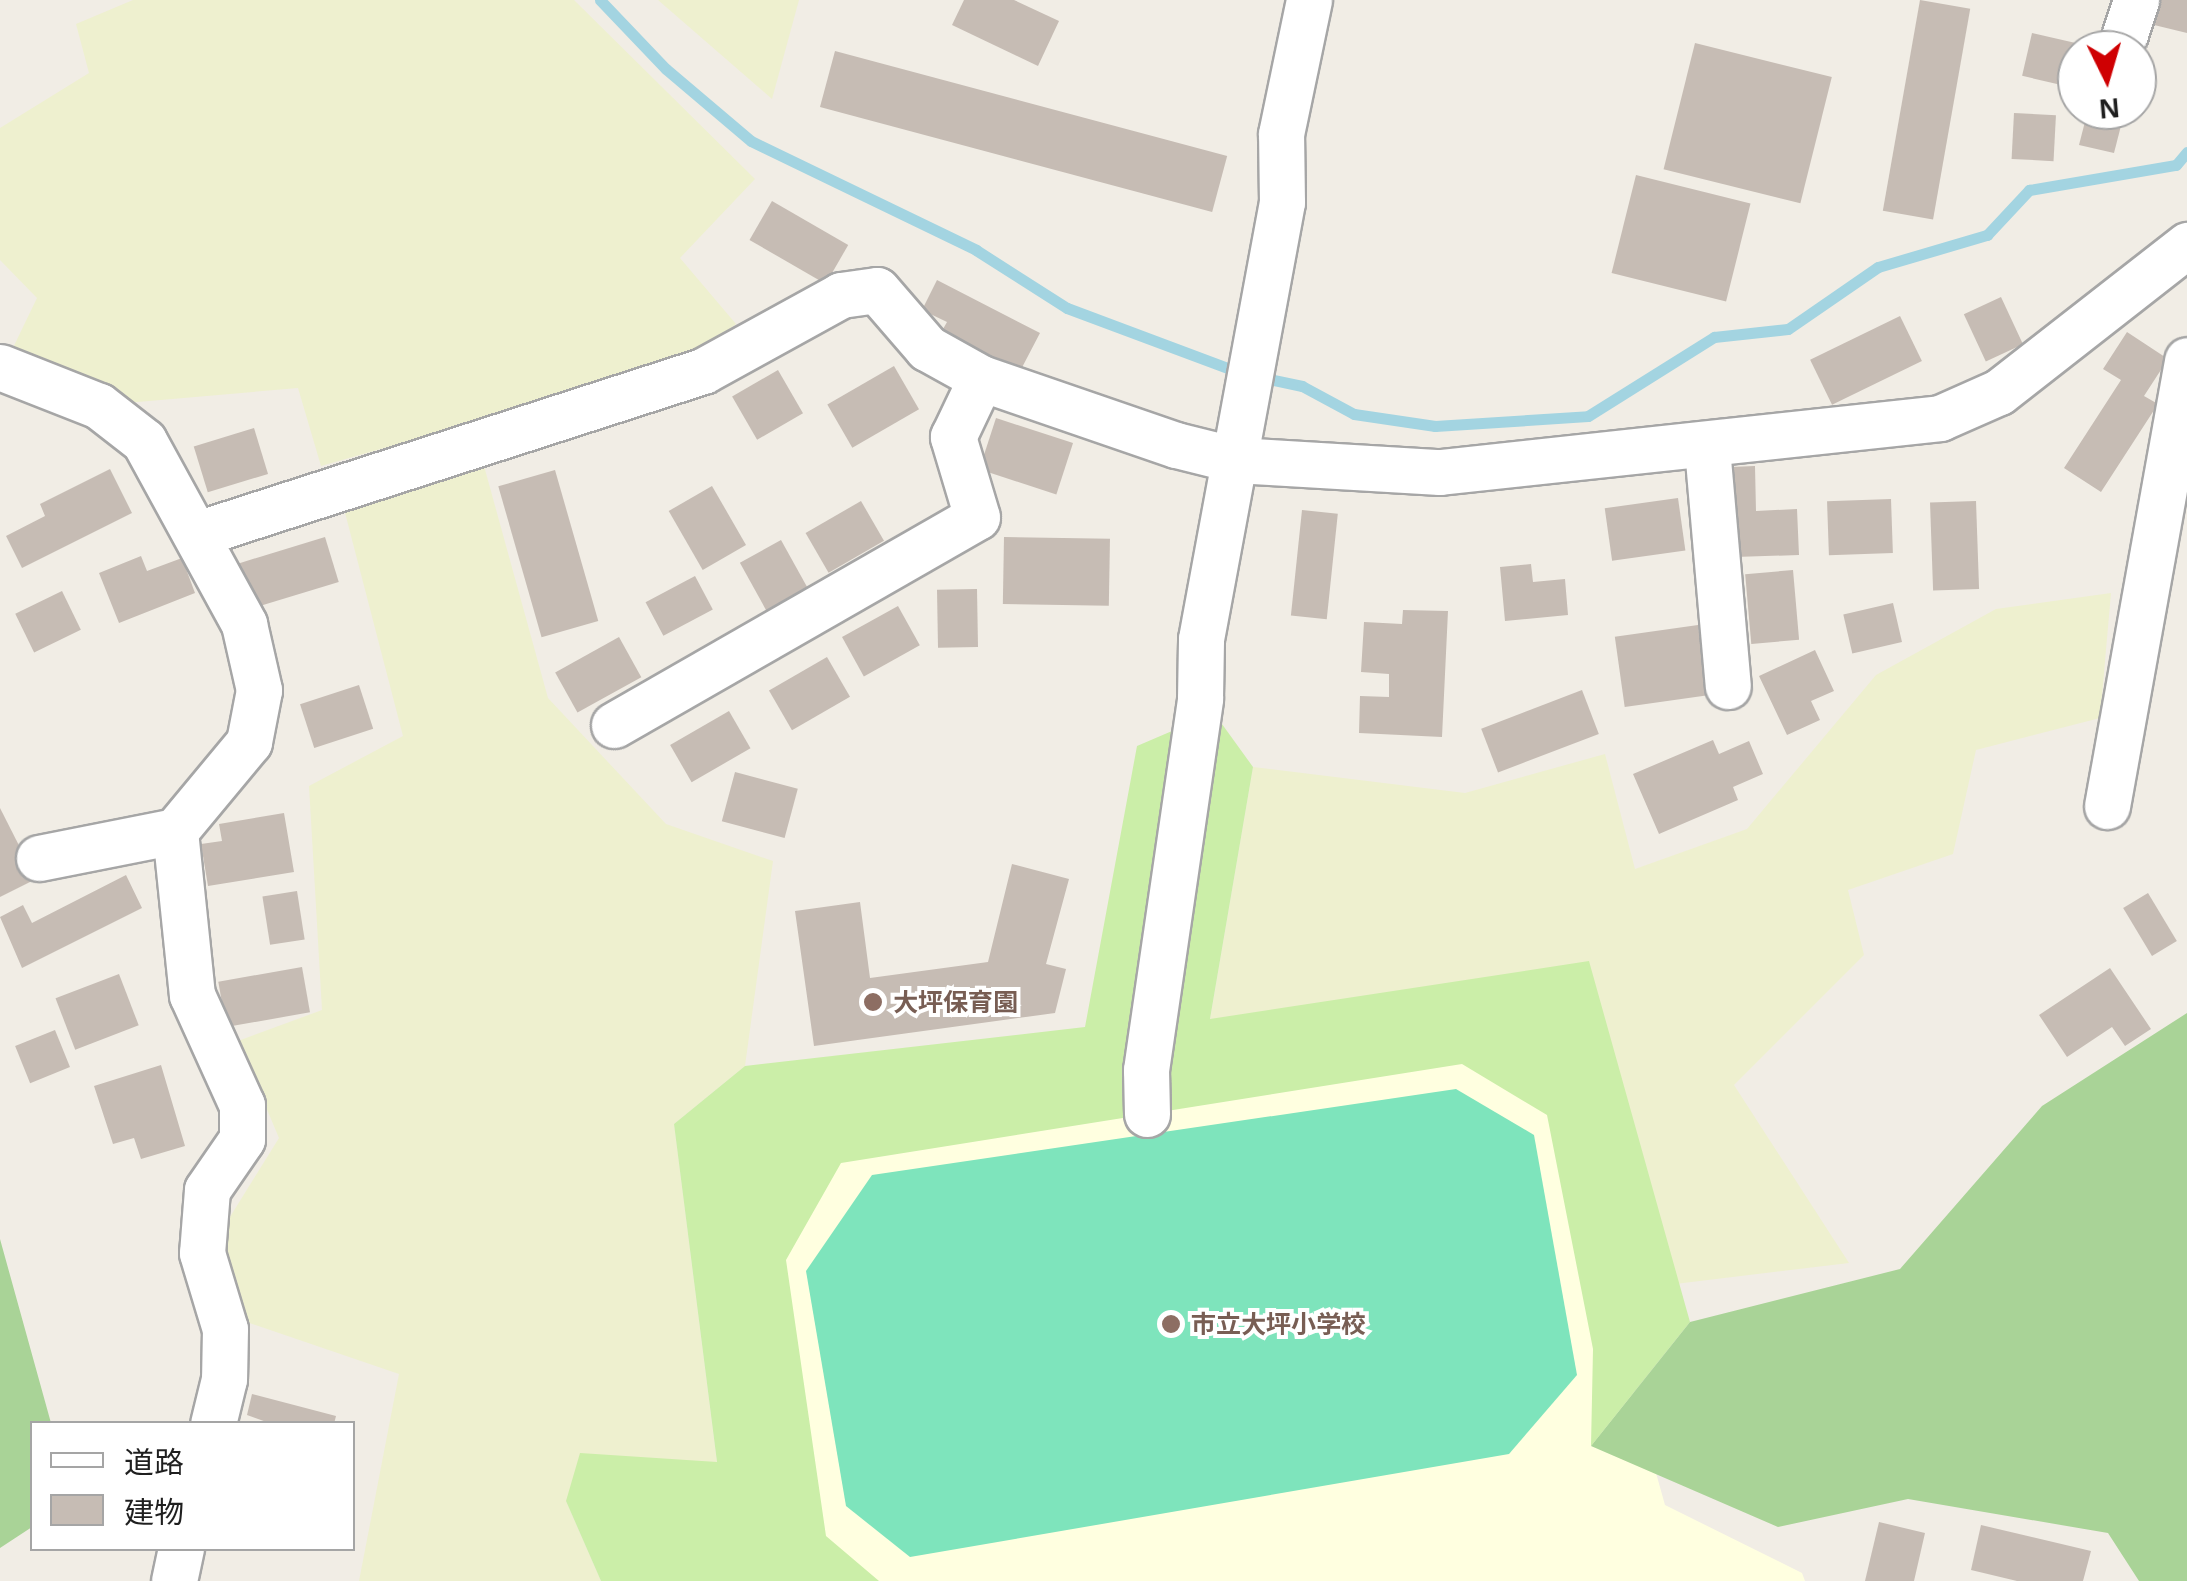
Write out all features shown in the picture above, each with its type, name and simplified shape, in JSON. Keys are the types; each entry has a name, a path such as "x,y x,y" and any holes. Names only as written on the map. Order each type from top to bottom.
{"street":[{"path":"1147,1114 1146,1070 1200,698 1201,638 1282,202 1281,134 1308,0"},
{"path":"197,534 703,371 841,294 877,290 927,348 981,378 1239,443 1440,472 1706,448 1940,418 1998,392 2187,245"},
{"path":"2107,806 2187,360"},
{"path":"0,367 34,386 99,406 144,441 244,624 259,690 249,742 175,831 39,858"},
{"path":"614,725 977,517 954,438 981,378"},
{"path":"1706,448 1728,686"},
{"path":"175,831 192,995 242,1105 242,1139 207,1190 202,1252 225,1328 212,1421"},
{"path":"174,1581 181,1551"}],"shaded area":[{"path":"133,0 574,0 755,179 680,258 736,324 685,362 321,466 298,388 126,403 10,354 37,298 0,260 0,128 89,73 76,24"},
{"path":"658,0 799,0 772,99"},
{"path":"481,455 548,698 666,824 773,861 745,1066 674,1124 717,1463 566,1501 601,1581 359,1581 399,1374 238,1319 220,1233 279,1138 238,1041 322,1010 309,786 403,736 343,505"},
{"path":"2111,593 2100,718 1976,750 1953,854 1848,890 1864,955 1734,1085 1849,1263 1675,1284 1588,962 1210,1020 1253,767 1465,793 1605,754 1635,869 1747,829 1876,675 1996,609"},
{"name":"市立大坪小学校","path":"1472,1028 1544,1073 1665,1505 1802,1573 1805,1581 766,1581 703,1143"}],"green space":[{"path":"1214,713 1253,767 1210,1019 1589,961 1690,1322 1591,1446 1593,1349 1547,1115 1462,1064 841,1163 786,1260 826,1536 879,1581 601,1581 566,1501 580,1453 717,1462 674,1124 745,1066 1085,1027 1137,746"},
{"path":"2187,1013 2187,1581 2139,1581 2108,1533 1908,1499 1778,1527 1591,1446 1690,1322 1900,1269 2042,1106"},
{"name":"市立大坪小学校","path":"1456,1089 1534,1135 1577,1375 1509,1454 910,1557 846,1506 806,1271 872,1175"},
{"path":"0,1239 50,1421 30,1421 30,1528 0,1548"}],"building":[{"path":"964,0 1014,0 1059,21 1038,66 952,25"},
{"path":"1920,0 1970,9 1933,220 1883,211"},
{"path":"2155,0 2187,0 2187,33 2150,24"},
{"path":"2032,33 2057,39 2057,84 2022,76"},
{"path":"1695,43 1832,77 1800,203 1664,169"},
{"path":"835,51 1227,156 1212,212 820,107"},
{"path":"2014,113 2056,115 2054,161 2012,159"},
{"path":"2083,130 2120,130 2114,153 2079,145"},
{"path":"1636,175 1750,204 1726,302 1612,273"},
{"path":"772,201 848,245 826,284 750,240"},
{"path":"937,280 1040,333 1016,379 938,338 947,322 922,310"},
{"path":"2001,297 2023,344 1986,361 1964,314"},
{"path":"1900,316 1922,361 1832,405 1810,360"},
{"path":"2127,332 2168,359 2144,396 2158,404 2101,492 2064,468 2121,380 2103,369"},
{"path":"894,366 919,409 852,448 827,404"},
{"path":"778,370 803,413 757,440 732,397"},
{"path":"996,418 1073,443 1056,494 979,469"},
{"path":"254,428 268,474 208,492 194,446"},
{"path":"1755,466 1756,511 1797,509 1799,555 1735,557 1731,467"},
{"path":"110,469 132,513 22,568 6,536 45,516 40,504"},
{"path":"555,470 598,621 542,637 498,486"},
{"path":"712,486 746,545 703,570 669,511"},
{"path":"1678,498 1685,550 1612,561 1605,508"},
{"path":"1891,499 1893,553 1829,555 1827,501"},
{"path":"861,501 884,541 829,573 806,533"},
{"path":"1976,501 1979,589 1933,591 1930,503"},
{"path":"1302,510 1338,514 1327,619 1291,615"},
{"path":"325,537 339,582 251,609 237,564"},
{"path":"1004,537 1110,539 1109,606 1003,604"},
{"path":"781,540 808,588 767,611 740,563"},
{"path":"141,556 147,571 182,558 195,593 119,623 99,573"},
{"path":"1531,564 1533,582 1565,579 1568,615 1505,621 1500,567"},
{"path":"1793,570 1799,640 1751,644 1745,574"},
{"path":"695,576 713,610 663,636 646,602"},
{"path":"977,589 978,647 938,648 937,590"},
{"path":"62,591 81,630 34,652 15,614"},
{"path":"1893,603 1902,642 1852,653 1843,614"},
{"path":"898,606 920,645 864,676 842,637"},
{"path":"1403,610 1448,611 1442,737 1359,733 1360,696 1389,697 1389,674 1361,672 1364,622 1402,624"},
{"path":"1698,625 1708,695 1625,707 1615,637"},
{"path":"619,637 641,677 577,713 555,672"},
{"path":"1815,650 1834,691 1811,701 1820,720 1787,735 1759,676"},
{"path":"827,657 850,697 792,730 769,690"},
{"path":"359,685 373,729 314,748 300,704"},
{"path":"1582,690 1599,734 1498,773 1481,729"},
{"path":"729,711 750,748 692,782 670,745"},
{"path":"1713,740 1719,754 1749,741 1763,774 1733,787 1738,800 1659,834 1633,774"},
{"path":"735,772 798,789 785,838 722,821"},
{"path":"0,808 36,879 0,897"},
{"path":"284,813 294,872 208,886 201,844 222,841 219,824"},
{"path":"1012,864 1069,879 1046,964 1066,969 1055,1013 814,1046 795,911 860,902 870,978 988,962"},
{"path":"126,875 142,908 22,968 0,917 23,905 32,923"},
{"path":"297,891 305,939 270,945 262,896"},
{"path":"2148,893 2177,941 2152,956 2123,908"},
{"path":"302,967 310,1012 226,1027 218,982"},
{"path":"2110,968 2151,1029 2125,1046 2112,1027 2067,1057 2039,1015"},
{"path":"119,974 139,1025 75,1050 56,998"},
{"path":"55,1030 70,1067 30,1083 15,1046"},
{"path":"161,1065 185,1146 141,1159 134,1138 113,1144 94,1086"},
{"path":"252,1394 336,1416 335,1421 264,1421 247,1415"},
{"path":"1879,1522 1925,1533 1914,1581 1865,1581"},
{"path":"1981,1525 2091,1551 2083,1581 2017,1581 1971,1570"}],"waterway":[{"path":"600,0 666,69 751,141 976,250 1067,308 1241,373"},
{"path":"1259,377 1302,386 1354,414 1435,426 1588,416 1714,337 1788,329 1878,267 1987,235 2029,190 2176,165 2187,152"}],"place":[{"name":"大坪保育園","path":"873,1002"},
{"name":"市立大坪小学校","path":"1171,1324"}]}
